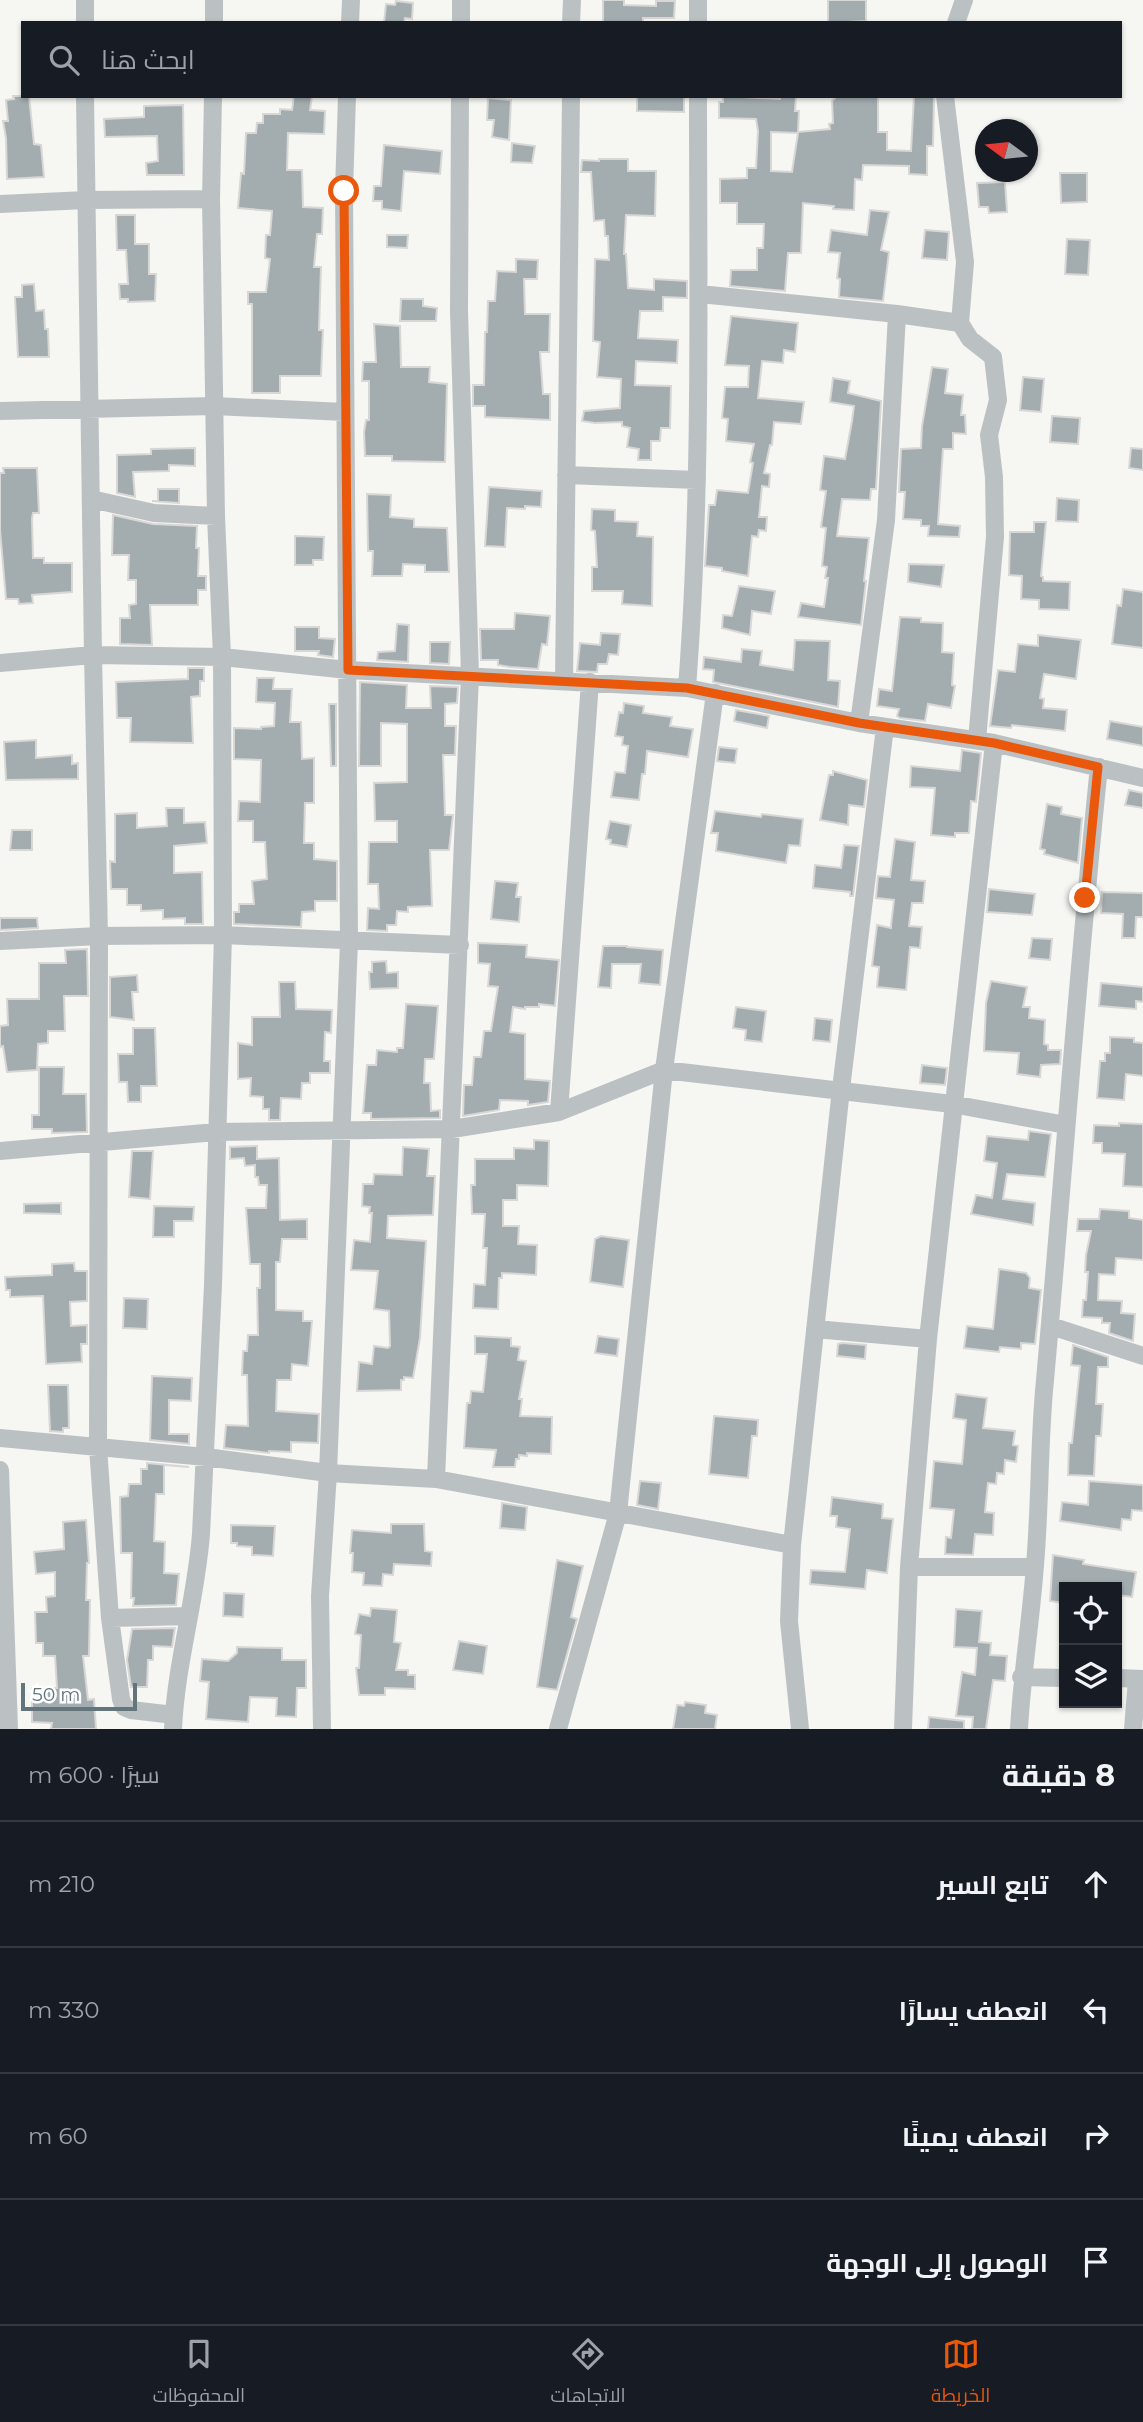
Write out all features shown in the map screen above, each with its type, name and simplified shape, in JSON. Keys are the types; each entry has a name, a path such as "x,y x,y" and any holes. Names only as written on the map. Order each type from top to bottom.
{"street":[{"path":"85,0 85,21"},
{"path":"214,0 214,21"},
{"path":"350,21 351,0"},
{"path":"461,0 461,21"},
{"path":"572,0 572,21"},
{"path":"698,0 698,21"},
{"path":"957,21 964,0"},
{"path":"85,98 99,936 99,1447 110,1618 124,1707 173,1722 188,1616 199,1565 206,1457 223,935 222,657 216,516 211,199 213,98"},
{"path":"322,1729 320,1596 328,1473 349,942 344,191 347,98"},
{"path":"436,1479 460,945 463,791 470,676 459,311 460,98"},
{"path":"564,681 571,98"},
{"path":"687,688 695,586 697,480 698,98"},
{"path":"903,1729 909,1567 928,1339 953,1104 986,742 995,537 994,477 989,435 998,400 993,357 970,339 960,323 965,262 944,98"},
{"path":"0,204 211,199"},
{"path":"699,294 960,323"},
{"path":"859,723 886,520 897,314"},
{"path":"0,411 214,406 345,412"},
{"path":"566,475 697,480"},
{"path":"91,499 154,513 216,516"},
{"path":"0,663 93,655 222,657 348,670 687,688 859,723 986,742 1143,778"},
{"path":"559,1112 590,682"},
{"path":"558,1729 618,1513 664,1070 715,693"},
{"path":"800,1729 789,1621 792,1545 841,1089 885,727"},
{"path":"1019,1729 1021,1677 1035,1566 1044,1392 1098,767"},
{"path":"0,941 99,936 223,935 460,945"},
{"path":"0,1151 216,1132 452,1129 559,1112 664,1070 953,1104 1066,1125"},
{"path":"1051,1326 1143,1356"},
{"path":"815,1329 928,1339"},
{"path":"0,1438 206,1457 328,1473 436,1479 792,1545"},
{"path":"0,1470 9,1729"},
{"path":"909,1567 1035,1566"},
{"path":"110,1618 188,1616"},
{"path":"1021,1677 1059,1678"},
{"path":"1122,1678 1140,1679 1133,1729"}],"building":[{"path":"603,0 624,0 624,5 656,6 656,1 675,1 674,18 603,21"},
{"path":"828,0 866,0 866,21 828,21"},
{"path":"396,1 413,3 412,19 384,21 386,4 395,5"},
{"path":"13,96 29,98 34,144 41,145 44,177 7,179 3,121 8,121 6,100 14,99"},
{"path":"294,98 312,98 310,110 325,111 324,134 288,133 287,170 302,170 303,207 323,208 322,234 317,234 314,267 321,267 321,376 280,376 280,393 252,393 252,304 248,304 248,292 266,292 270,259 265,258 266,235 270,235 272,211 238,208 241,173 244,174 246,133 256,133 257,123 263,123 263,114 280,114 280,109 292,110"},
{"path":"488,98 511,100 509,140 492,137 494,120 487,120"},
{"path":"637,98 684,98 684,112 637,111"},
{"path":"723,98 796,98 795,111 799,111 798,132 830,129 829,124 833,123 832,101 835,98 878,98 878,132 887,132 887,150 911,151 914,98 934,98 933,146 927,146 927,175 909,174 909,166 863,165 862,180 855,179 854,210 803,203 801,253 788,253 785,291 730,286 731,270 757,270 757,248 763,248 764,224 737,224 737,203 720,203 720,179 747,178 747,168 756,168 758,131 756,119 719,118 719,102 723,102","holes":["771,132 798,133 792,172 771,171"]},
{"path":"183,105 184,175 147,175 146,163 158,161 157,136 105,137 104,119 144,117 144,106"},
{"path":"512,143 535,146 532,163 511,162"},
{"path":"384,145 442,151 440,174 404,171 401,211 382,209 382,201 373,201 374,186 381,186"},
{"path":"628,159 628,171 656,171 655,216 626,215 624,254 628,288 654,290 654,279 687,281 687,298 663,297 663,311 640,311 638,338 678,340 677,363 636,361 635,385 671,386 670,428 661,428 660,441 651,441 651,460 638,460 639,449 627,447 630,428 622,426 622,422 582,421 584,411 620,408 621,379 597,377 600,342 593,341 595,259 609,260 608,236 605,236 604,220 594,221 591,172 581,172 582,160"},
{"path":"1060,173 1087,173 1087,202 1061,203"},
{"path":"1005,182 1007,212 989,213 988,207 979,207 977,183"},
{"path":"870,210 889,212 881,250 889,252 883,301 839,297 840,279 837,278 840,253 828,252 831,230 867,235"},
{"path":"116,215 135,215 135,244 149,244 149,274 156,274 155,301 128,302 128,299 120,299 119,284 128,284 126,250 117,250"},
{"path":"925,230 949,232 947,260 922,258"},
{"path":"387,235 408,235 407,248 387,247"},
{"path":"1067,239 1090,240 1088,275 1065,274"},
{"path":"516,259 538,260 537,279 524,279 525,314 550,314 549,352 540,352 543,394 550,394 550,420 485,417 485,406 473,406 473,385 484,385 488,301 495,301 497,271 516,272"},
{"path":"34,284 36,311 44,310 45,329 48,329 49,357 18,357 15,297 22,297 22,285"},
{"path":"401,299 423,299 423,306 437,308 436,321 400,321"},
{"path":"731,316 798,323 795,352 784,350 783,363 762,361 758,398 804,402 801,424 774,422 772,445 764,473 770,474 769,487 762,486 759,517 767,517 766,531 759,530 758,537 752,536 748,576 705,566 709,505 715,505 717,490 748,493 753,463 750,462 754,444 726,441 728,419 722,418 725,387 748,387 749,366 725,365"},
{"path":"374,324 400,326 401,367 430,367 429,382 447,384 445,462 392,461 392,456 365,456 364,432 366,420 369,420 369,381 362,381 363,362 376,362"},
{"path":"932,367 948,369 945,393 963,395 961,415 965,415 966,434 953,433 953,449 943,449 938,524 960,526 959,537 928,536 929,526 921,526 921,520 903,519 905,492 899,492 901,449 921,448"},
{"path":"1023,377 1044,379 1041,412 1020,410"},
{"path":"833,378 850,381 848,393 881,401 876,489 871,489 870,500 842,499 837,536 869,538 861,625 798,617 801,603 824,607 828,578 825,578 827,567 822,566 826,528 821,527 826,491 820,490 824,456 845,459 852,421 854,406 830,402"},
{"path":"1052,416 1080,418 1078,444 1050,442"},
{"path":"195,448 195,466 169,465 169,471 133,472 135,497 117,493 117,455 151,454 151,449"},
{"path":"1131,448 1143,449 1143,470 1129,468"},
{"path":"3,468 37,468 39,513 33,513 32,518 33,558 44,558 44,563 72,563 72,592 32,595 33,603 19,604 18,599 6,599 0,530 0,473 4,473"},
{"path":"489,487 542,491 541,507 507,508 505,547 485,546"},
{"path":"158,489 179,489 179,503 152,501 158,501"},
{"path":"367,494 391,495 390,517 414,519 414,527 447,528 449,572 425,572 425,565 403,564 402,576 372,576 373,551 368,551"},
{"path":"1057,498 1079,500 1078,522 1056,521"},
{"path":"592,509 615,510 615,521 638,522 637,536 653,537 652,606 622,604 623,591 592,591 592,567 597,567 595,531 591,530"},
{"path":"113,515 153,524 197,526 198,576 206,576 206,590 198,590 198,605 150,605 152,645 120,644 120,618 130,618 129,605 136,604 136,580 128,580 129,555 112,555"},
{"path":"1034,522 1046,522 1041,576 1043,581 1070,582 1069,610 1039,609 1039,600 1021,599 1022,576 1009,575 1010,532 1034,532"},
{"path":"295,536 324,537 323,560 313,560 313,565 295,565"},
{"path":"909,564 944,565 941,587 908,582"},
{"path":"739,586 775,591 771,614 752,611 750,635 722,628 723,615 732,616"},
{"path":"1123,589 1143,592 1143,648 1112,644 1117,605 1121,606"},
{"path":"515,613 550,616 547,645 542,644 538,669 498,665 498,660 481,660 480,629 514,629"},
{"path":"900,617 943,623 942,652 954,653 952,685 955,686 951,708 928,704 925,721 900,718 897,716 899,709 877,706 879,689 892,691"},
{"path":"397,624 409,625 408,662 377,660 378,652 395,651"},
{"path":"295,627 319,627 319,638 335,639 333,657 318,655 319,651 295,651"},
{"path":"601,633 620,634 618,655 609,654 607,664 598,664 597,672 577,671 580,643 600,645"},
{"path":"1038,635 1081,640 1076,679 1044,674 1040,698 1044,699 1043,708 1067,710 1065,731 1012,725 1011,728 990,726 998,670 1015,672 1018,644 1038,646"},
{"path":"795,640 830,641 828,680 840,681 838,707 713,682 714,670 703,669 704,657 741,662 742,649 762,651 760,665 793,670"},
{"path":"430,642 450,642 449,664 430,663"},
{"path":"188,668 204,668 204,681 200,681 200,696 191,697 193,743 130,742 131,718 117,718 116,682 188,679"},
{"path":"257,678 274,678 273,689 292,689 290,722 301,722 302,759 314,758 314,803 305,803 304,843 314,843 314,859 337,861 337,901 315,901 315,911 302,912 301,927 234,924 234,912 239,912 239,904 254,904 252,881 267,879 265,842 253,842 253,821 238,821 239,801 260,802 261,760 234,759 234,728 261,729 274,726 275,703 256,702"},
{"path":"360,682 407,685 406,708 431,708 430,686 458,687 457,703 445,704 445,726 456,726 455,755 443,755 445,815 453,815 449,850 430,850 432,906 408,907 408,912 397,911 396,925 387,925 387,931 367,930 368,908 379,909 378,884 368,884 369,842 397,842 397,821 375,821 374,783 407,782 407,724 381,723 381,766 359,766"},
{"path":"624,703 644,706 643,713 672,717 670,726 693,729 688,757 647,751 639,800 611,797 615,772 625,773 628,746 622,745 623,737 615,736 619,712 623,713"},
{"path":"329,704 336,704 336,766 331,766"},
{"path":"736,710 769,716 767,728 734,721"},
{"path":"1110,721 1143,727 1143,746 1107,739"},
{"path":"36,740 36,758 72,755 72,764 78,763 78,779 6,780 4,742"},
{"path":"719,747 737,749 735,763 717,761"},
{"path":"962,750 981,753 976,802 971,801 969,833 955,833 955,837 931,835 935,788 910,787 911,766 960,771"},
{"path":"833,771 867,780 864,807 849,805 848,825 820,820 829,775 833,775"},
{"path":"1129,790 1143,793 1143,808 1125,805"},
{"path":"1047,804 1062,807 1061,814 1082,818 1078,863 1044,854 1045,850 1040,849"},
{"path":"166,808 184,808 184,823 205,822 207,843 174,846 174,873 202,872 203,924 185,924 185,918 163,919 163,910 141,911 141,905 127,905 127,889 111,889 110,861 115,862 115,814 137,813 137,828 167,826"},
{"path":"715,811 803,819 800,846 789,845 786,863 716,851 718,833 711,833"},
{"path":"610,821 631,825 627,847 610,844 611,840 606,839"},
{"path":"12,830 32,830 32,850 10,850"},
{"path":"895,839 915,842 911,880 925,881 923,903 912,903 909,926 922,927 920,948 910,947 906,990 877,987 879,967 872,966 877,925 891,928 894,900 876,898 878,876 890,877"},
{"path":"844,845 859,846 853,896 850,896 850,892 813,888 815,865 841,868"},
{"path":"495,881 518,883 516,897 521,897 519,922 491,919"},
{"path":"989,889 1035,894 1032,915 987,912"},
{"path":"1102,892 1143,893 1143,917 1136,917 1135,938 1122,938 1123,914 1101,913"},
{"path":"0,918 37,918 38,928 0,930"},
{"path":"1032,938 1052,939 1050,960 1029,958"},
{"path":"478,943 527,945 526,957 559,960 555,1006 539,1004 539,1007 525,1009 513,1007 510,1032 525,1034 525,1079 550,1081 548,1102 528,1105 528,1101 500,1100 499,1110 463,1116 464,1085 472,1085 474,1057 481,1057 484,1031 491,1031 498,987 488,986 490,964 478,963"},
{"path":"603,946 663,950 660,985 639,983 641,964 612,964 611,988 598,987"},
{"path":"87,949 88,996 64,996 65,1031 48,1031 48,1043 38,1044 37,1070 7,1072 3,1046 0,1047 0,1026 8,1025 7,999 39,999 39,963 66,963 65,950"},
{"path":"386,961 387,973 398,972 398,988 370,989 369,972 372,972 372,962"},
{"path":"137,975 138,992 132,992 134,1020 110,1017 110,977"},
{"path":"991,981 1027,987 1023,1007 1030,1007 1029,1018 1045,1020 1044,1044 1048,1045 1048,1050 1061,1050 1060,1064 1041,1065 1040,1077 1017,1074 1019,1053 984,1051 986,1003"},
{"path":"279,982 295,982 296,1009 332,1010 331,1033 325,1032 324,1061 330,1061 330,1073 310,1073 310,1083 302,1083 301,1099 281,1098 280,1120 269,1120 269,1109 263,1109 263,1097 250,1096 251,1078 238,1079 238,1043 252,1045 252,1017 280,1017"},
{"path":"1101,983 1143,987 1143,1002 1136,1001 1136,1009 1099,1006"},
{"path":"406,1004 438,1006 434,1059 425,1059 424,1083 430,1083 431,1111 440,1110 440,1118 371,1119 371,1113 363,1113 367,1065 376,1065 377,1050 397,1052 397,1048 403,1048"},
{"path":"736,1007 766,1011 762,1042 745,1040 746,1030 733,1028"},
{"path":"815,1018 832,1020 830,1042 813,1040"},
{"path":"133,1028 155,1028 157,1086 141,1086 141,1102 128,1102 127,1082 119,1082 118,1054 133,1054"},
{"path":"1110,1037 1134,1038 1134,1042 1143,1043 1143,1076 1126,1074 1124,1100 1097,1098 1100,1061 1105,1061 1105,1053 1110,1053"},
{"path":"922,1065 947,1068 945,1085 920,1083"},
{"path":"39,1067 64,1067 63,1094 86,1094 87,1132 52,1133 52,1129 32,1129 32,1115 39,1115"},
{"path":"1119,1123 1143,1124 1143,1187 1123,1186 1125,1154 1102,1153 1102,1143 1093,1143 1094,1125 1119,1126"},
{"path":"1029,1131 1051,1134 1045,1177 1007,1174 1003,1199 1035,1203 1033,1225 971,1214 976,1195 992,1198 997,1163 984,1161 987,1136 1028,1140"},
{"path":"534,1140 549,1141 548,1186 517,1185 517,1200 503,1200 503,1226 519,1226 518,1244 537,1245 536,1275 502,1273 502,1278 499,1278 498,1309 473,1308 474,1284 485,1285 487,1248 483,1248 485,1214 472,1214 471,1185 475,1185 475,1159 514,1159 514,1148 534,1149"},
{"path":"257,1146 257,1159 279,1158 280,1220 307,1219 307,1239 282,1239 280,1262 276,1262 276,1310 303,1311 303,1321 312,1321 308,1366 292,1364 291,1380 277,1380 276,1411 319,1414 318,1443 291,1442 291,1452 269,1453 224,1448 226,1425 248,1426 247,1375 242,1375 243,1351 247,1351 248,1335 258,1335 257,1288 260,1288 260,1264 250,1264 246,1208 266,1208 267,1185 259,1185 258,1177 255,1177 255,1165 245,1166 244,1158 230,1159 230,1147"},
{"path":"403,1147 429,1149 427,1176 435,1176 433,1215 388,1216 387,1238 426,1241 420,1338 413,1378 404,1377 404,1380 401,1380 401,1390 357,1391 359,1362 372,1364 374,1346 390,1346 389,1311 374,1309 378,1271 351,1270 354,1240 370,1242 372,1213 369,1213 370,1207 362,1206 363,1184 373,1184 374,1174 402,1175"},
{"path":"132,1151 153,1151 150,1199 129,1197"},
{"path":"61,1203 61,1214 24,1213 24,1204"},
{"path":"154,1206 194,1207 193,1221 174,1221 174,1237 153,1237"},
{"path":"1100,1209 1129,1211 1129,1218 1143,1220 1143,1260 1116,1258 1115,1275 1099,1274 1098,1300 1122,1301 1121,1313 1135,1314 1133,1341 1109,1333 1110,1323 1102,1323 1102,1318 1082,1317 1088,1272 1085,1272 1086,1255 1091,1231 1077,1231 1078,1219 1099,1219"},
{"path":"601,1236 629,1240 623,1287 590,1282 595,1239"},
{"path":"74,1263 75,1271 87,1271 87,1301 70,1302 71,1326 87,1325 87,1344 81,1344 82,1362 46,1364 43,1296 10,1297 10,1290 6,1290 5,1277 52,1275 52,1264"},
{"path":"999,1269 1026,1273 1030,1278 1029,1288 1041,1290 1035,1344 1021,1343 1021,1349 1000,1347 999,1352 964,1348 967,1326 993,1329"},
{"path":"124,1298 148,1299 147,1329 123,1328"},
{"path":"475,1336 511,1338 511,1346 520,1347 518,1360 526,1361 519,1399 522,1399 520,1416 552,1417 551,1454 527,1453 527,1456 519,1455 515,1467 493,1467 496,1450 464,1448 467,1403 470,1403 471,1391 483,1392 487,1354 475,1354"},
{"path":"598,1336 619,1339 617,1356 595,1353"},
{"path":"838,1344 866,1345 865,1359 837,1356"},
{"path":"1073,1345 1108,1357 1108,1367 1098,1367 1096,1404 1103,1404 1101,1436 1096,1436 1094,1476 1068,1475 1069,1443 1072,1443 1080,1366 1071,1365"},
{"path":"152,1376 192,1378 191,1401 169,1400 169,1434 189,1434 189,1444 150,1440"},
{"path":"48,1385 68,1385 69,1428 63,1428 63,1432 50,1431"},
{"path":"956,1394 987,1398 983,1428 1015,1431 1013,1445 1018,1446 1016,1462 1005,1460 1004,1474 997,1473 996,1484 988,1483 985,1512 994,1513 993,1535 975,1534 973,1555 945,1554 946,1537 951,1538 954,1510 930,1508 934,1461 962,1464 966,1420 953,1418"},
{"path":"714,1416 758,1420 757,1436 752,1436 748,1478 709,1474"},
{"path":"147,1463 189,1467 164,1465 164,1494 156,1494 154,1541 165,1542 164,1573 179,1574 176,1605 133,1606 132,1553 121,1553 120,1497 128,1496 129,1484 141,1484 141,1469 147,1469"},
{"path":"640,1481 661,1483 658,1509 637,1505"},
{"path":"1089,1481 1143,1485 1143,1511 1132,1510 1131,1520 1122,1519 1121,1530 1060,1521 1062,1502 1088,1505"},
{"path":"832,1497 883,1504 882,1518 893,1519 887,1573 867,1570 865,1589 810,1584 811,1570 845,1572 850,1529 836,1527 837,1516 830,1516"},
{"path":"502,1503 527,1507 525,1530 500,1528"},
{"path":"86,1520 89,1563 86,1600 90,1600 89,1656 83,1656 88,1700 94,1699 96,1729 51,1729 52,1723 32,1722 32,1688 57,1688 55,1656 43,1656 43,1643 36,1643 35,1612 47,1612 46,1597 55,1596 55,1572 36,1574 34,1552 64,1549 63,1522"},
{"path":"391,1524 424,1524 425,1551 432,1552 431,1566 394,1564 393,1575 383,1574 382,1586 363,1585 364,1573 352,1572 352,1530 391,1533"},
{"path":"231,1525 275,1526 273,1556 252,1555 252,1547 231,1543"},
{"path":"1053,1555 1084,1560 1083,1564 1136,1572 1132,1597 1122,1596 1122,1582 1059,1582 1059,1602 1050,1601"},
{"path":"557,1560 583,1566 571,1617 577,1619 557,1690 537,1687"},
{"path":"224,1593 244,1594 243,1617 223,1616"},
{"path":"371,1608 397,1610 394,1642 401,1643 396,1670 408,1670 408,1675 415,1675 415,1689 385,1688 385,1695 359,1695 356,1668 359,1668 361,1635 355,1634 359,1614 370,1616"},
{"path":"956,1609 982,1611 979,1642 991,1643 990,1655 1007,1656 1005,1681 993,1680 986,1729 972,1729 973,1717 956,1716 962,1672 975,1675 977,1648 954,1647"},
{"path":"175,1628 172,1647 153,1646 153,1660 148,1660 147,1687 131,1687 127,1660 132,1629"},
{"path":"459,1641 487,1646 483,1674 453,1670"},
{"path":"237,1647 282,1648 282,1660 306,1660 306,1688 297,1688 296,1717 276,1716 277,1698 250,1697 248,1722 206,1719 209,1682 200,1681 202,1659 228,1661 237,1653"},
{"path":"685,1702 706,1705 705,1713 717,1715 715,1729 673,1729 677,1705 684,1706"},
{"path":"929,1717 964,1721 964,1729 928,1729"}],"route":[{"path":"344,191 348,670 687,688 859,723 994,743 1098,767 1085,898"}]}
